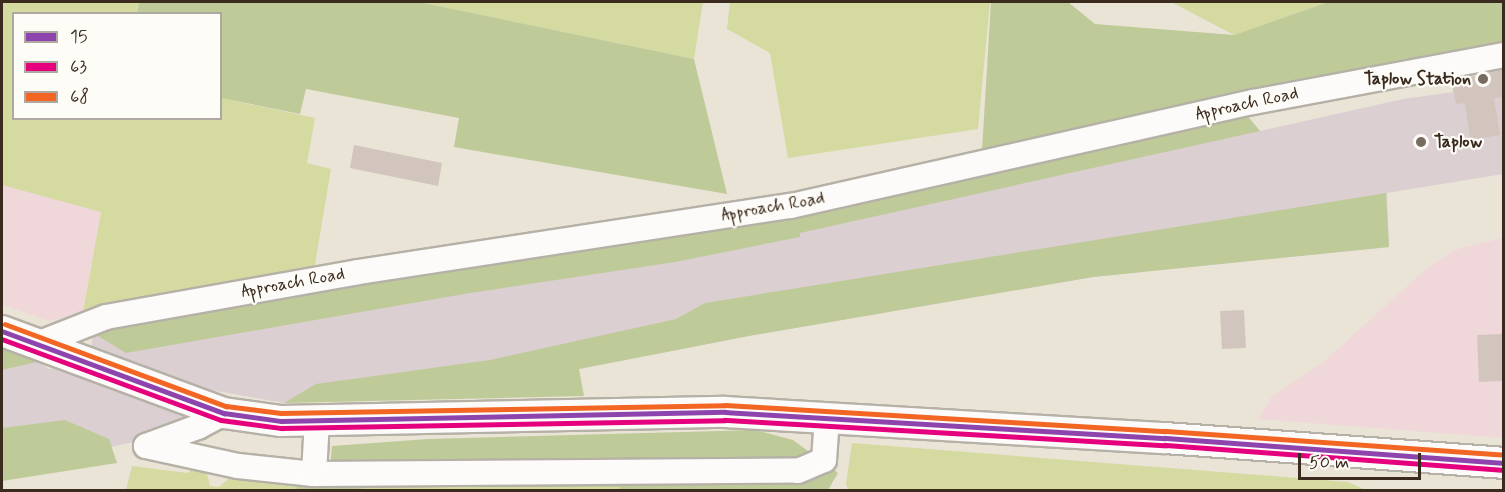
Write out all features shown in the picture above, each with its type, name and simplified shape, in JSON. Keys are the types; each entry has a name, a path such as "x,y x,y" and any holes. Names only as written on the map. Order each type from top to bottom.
{"main road":[{"path":"2,331 40,343 224,413 280,421 725,412 1165,438 1503,463"}],"street":[{"name":"Approach Road","path":"40,343 106,317 358,272 791,206 1252,102 1503,55"},
{"path":"224,413 198,427 146,447 238,466 314,474 798,471 824,460 827,418"},
{"path":"314,474 318,421"}],"shaded area":[{"path":"1503,69 1503,174 1387,193 1389,247 1093,277 754,335 579,369 284,403 188,386 91,350 93,333 768,223 1245,113 1260,131 1403,99 1453,92 1452,81"},
{"path":"2,185 101,211 83,312 49,321 2,305"},
{"path":"1503,238 1503,438 1258,419 1272,396 1322,363 1427,268 1454,250"},
{"path":"10,341 49,369 63,366 192,415 192,420 147,439 76,455 2,467 2,342"}],"green space":[{"path":"2,2 139,2 137,12 12,12 12,120 222,120 222,98 315,118 307,163 331,169 314,270 83,312 101,212 2,185"},
{"path":"139,2 419,2 694,59 727,194 454,147 459,118 306,89 300,114 222,98 222,12 137,12"},
{"path":"419,2 703,2 694,59"},
{"path":"730,2 990,2 978,129 788,158 770,53 727,29"},
{"path":"991,2 1068,2 1095,24 1234,35 1328,2 1503,2 1503,47 1104,128 982,150"},
{"path":"1171,2 1328,2 1234,35"},
{"path":"1245,113 1260,131 800,233 800,237 675,262 464,294 126,353 93,333 105,328 287,294 768,223"},
{"path":"1386,193 1389,247 1093,277 754,335 579,369 584,396 284,403 316,384 490,360 676,319 705,303"},
{"path":"2,342 45,360 2,370"},
{"path":"65,420 109,439 117,463 2,481 2,428"},
{"path":"755,430 793,440 838,473 828,490 618,490 620,487 391,486 343,490 297,489 297,480 329,481 332,446 428,439"},
{"path":"852,443 1348,482 1366,490 848,490 846,484"},
{"path":"132,466 188,473 194,466 205,466 210,486 219,487 234,474 391,486 620,486 618,490 126,490"}],"building":[{"path":"1503,70 1503,97 1494,98 1500,135 1470,140 1465,103 1456,104 1452,81"},
{"path":"354,145 442,163 438,186 350,168"},
{"path":"1244,310 1246,348 1222,349 1220,311"},
{"path":"1503,334 1503,381 1479,382 1477,335"}],"transit line":[{"name":"68","path":"5,324 226,406 281,413 725,405 1165,431 1504,455"},
{"name":"15","path":"2,331 224,413 281,421 725,412 1165,438 1504,463"},
{"name":"63","path":"2,339 221,420 281,428 725,420 1165,445 1503,470"}],"place":[{"name":"Taplow Station","path":"1483,79"},
{"name":"Taplow","path":"1421,142"}]}
